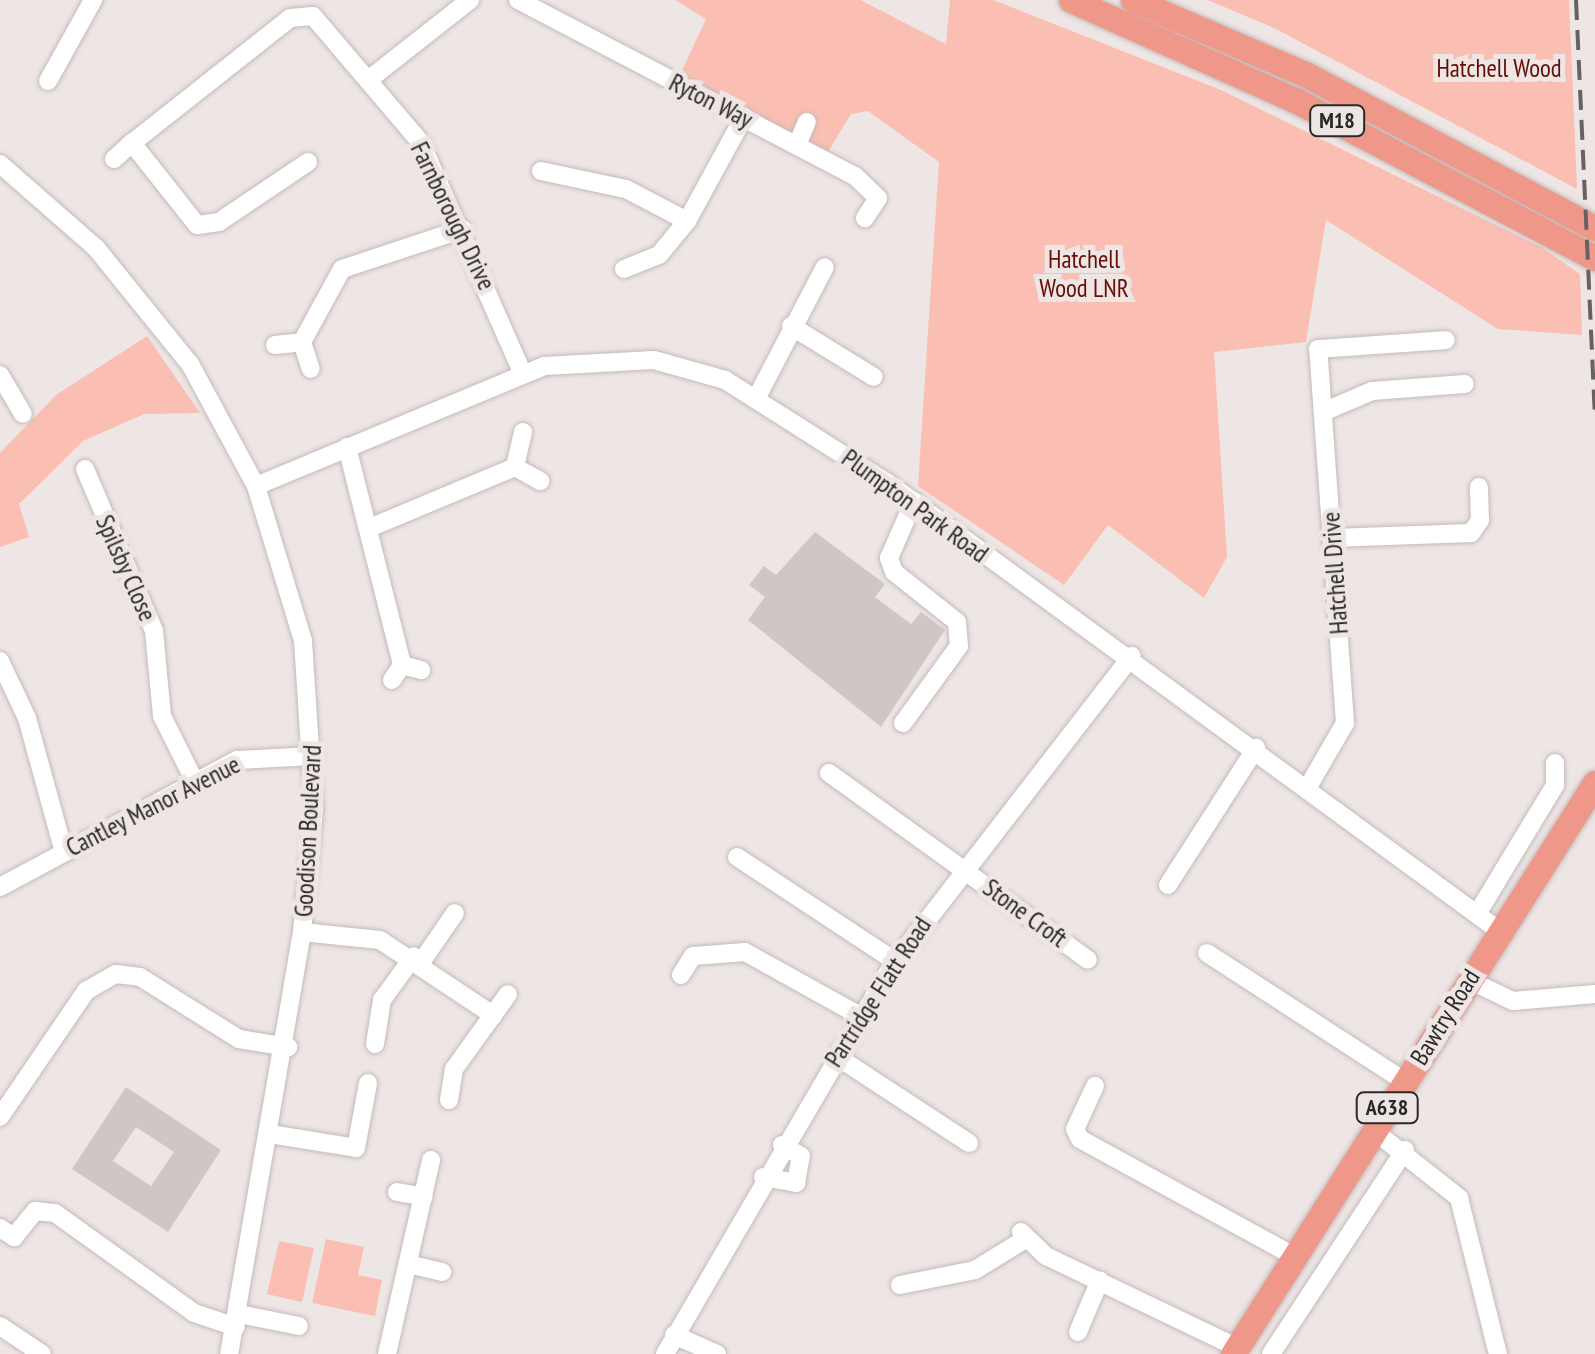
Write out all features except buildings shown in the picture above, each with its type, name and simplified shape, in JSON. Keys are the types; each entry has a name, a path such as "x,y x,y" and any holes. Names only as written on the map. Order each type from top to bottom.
{"highway":[{"name":"M18","path":"1071,0 1295,100 1595,258"},
{"name":"M18","path":"1133,0 1307,75 1595,228"},
{"name":"Bawtry Road","path":"1234,1351 1595,783"}],"street":[{"path":"48,81 94,0"},
{"path":"372,77 470,0"},
{"name":"Ryton Way","path":"522,1 796,146 878,198 865,218"},
{"name":"Farnborough Drive","path":"114,159 290,18 316,8 421,143 463,230 522,372"},
{"path":"624,269 652,260 687,221 744,117"},
{"path":"796,146 808,122"},
{"path":"132,142 197,226 219,222 308,162"},
{"name":"Goodison Boulevard","path":"0,164 146,305 256,486 303,641 314,756 302,932 288,1046 229,1354"},
{"path":"540,170 626,189 687,221"},
{"path":"311,369 302,342 342,270 463,230"},
{"path":"652,260 661,279"},
{"path":"758,394 825,267"},
{"path":"791,326 874,377"},
{"name":"Hatchell Drive","path":"1308,786 1345,724 1318,349 1446,340"},
{"path":"275,344 302,342"},
{"name":"Plumpton Park Road","path":"256,486 522,372 571,360 654,360 758,394 1132,656 1501,932"},
{"path":"0,375 23,414"},
{"path":"1323,412 1372,391 1465,384"},
{"path":"515,467 523,432"},
{"path":"348,447 374,526 405,672"},
{"path":"374,526 515,467"},
{"path":"515,467 540,481"},
{"name":"Spilsby Close","path":"85,469 154,630 162,716 194,780"},
{"path":"1332,538 1471,532 1480,520 1479,487"},
{"path":"902,723 959,646 957,622 894,572 889,558 914,501"},
{"name":"Partridge Flatt Road","path":"665,1354 763,1177 896,960 962,868 1132,656"},
{"path":"0,662 28,718 64,852"},
{"path":"1168,884 1256,748"},
{"name":"Cantley Manor Avenue","path":"0,887 237,760 314,756"},
{"path":"1477,914 1554,785 1555,763"},
{"name":"Stone Croft","path":"829,773 1088,960"},
{"path":"737,858 896,960"},
{"path":"375,1044 382,1000 455,913"},
{"path":"302,932 380,940 418,959 493,1015"},
{"path":"680,976 693,956 745,952 860,1016"},
{"path":"1207,953 1404,1082"},
{"path":"0,1116 86,991 116,974 140,978 238,1039 288,1046"},
{"path":"1468,979 1512,1001 1587,994"},
{"path":"448,1100 454,1070 508,994"},
{"path":"836,1056 968,1143"},
{"path":"352,1168 368,1084"},
{"path":"1096,1086 1075,1128 1080,1139 1292,1256"},
{"path":"1373,1130 1405,1150 1459,1198 1498,1354"},
{"path":"270,1134 356,1148"},
{"path":"763,1177 796,1182 801,1156 782,1145"},
{"path":"1271,1354 1405,1150"},
{"path":"388,1354 397,1285 412,1265 431,1160"},
{"path":"397,1192 424,1197"},
{"path":"0,1228 14,1237 34,1212 55,1213 194,1313 299,1326"},
{"path":"900,1285 974,1270 1024,1235 1234,1351"},
{"path":"412,1265 442,1272"},
{"path":"1078,1332 1100,1280"},
{"path":"2,1326 42,1354"},
{"path":"674,1335 716,1354"}],"green space":[{"name":"Hatchell Wood LNR","path":"675,0 860,0 946,44 950,0 993,0 1221,90 1541,247 1580,274 1582,335 1498,329 1326,220 1306,342 1214,352 1227,557 1204,598 1108,525 1064,585 918,486 939,162 868,111 851,114 826,155 676,83 706,19"},
{"name":"Hatchell Wood","path":"1208,0 1569,0 1577,189 1276,29"},
{"path":"147,336 200,413 144,414 83,441 19,504 29,537 0,547 0,453 56,395"},
{"path":"326,1239 364,1247 358,1275 382,1280 375,1316 312,1303"},
{"path":"279,1241 314,1248 302,1302 267,1294"}],"railway":[{"path":"1576,0 1595,412"}]}
